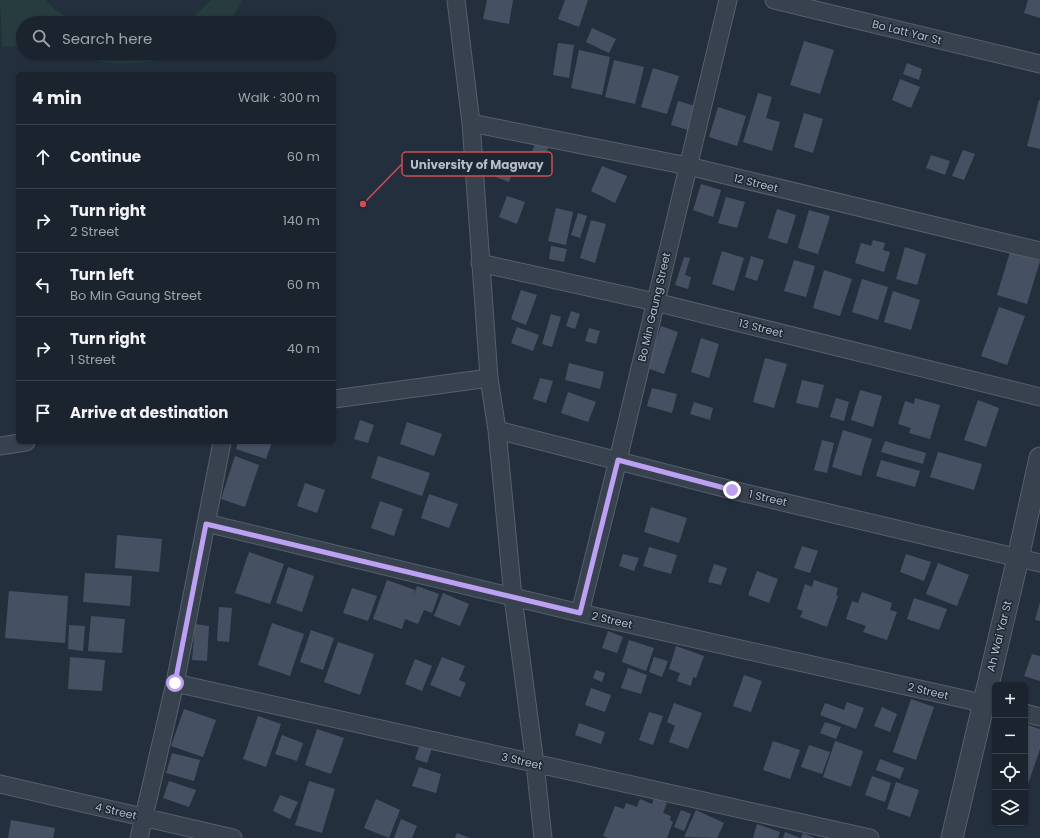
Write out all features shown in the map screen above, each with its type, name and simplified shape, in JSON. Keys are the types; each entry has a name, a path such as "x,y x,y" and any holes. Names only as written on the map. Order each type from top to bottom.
{"street":[{"path":"456,0 471,123 489,378 497,430 513,597 535,764 543,838"},
{"name":"Bo Min Gaung Street","path":"580,613 728,0"},
{"name":"Bo Latt Yar St","path":"774,0 1040,64"},
{"name":"12 Street","path":"471,123 688,166 1040,251"},
{"name":"13 Street","path":"480,263 655,302 1040,397"},
{"path":"336,399 489,378"},
{"name":"1 Street","path":"497,430 732,490 1040,563"},
{"path":"0,446 16,444"},
{"path":"139,838 175,683 222,444"},
{"name":"Ah Wai Yar St","path":"952,838 989,705 1018,558 1040,458"},
{"name":"2 Street","path":"206,524 580,613 989,705"},
{"name":"3 Street","path":"175,683 870,838"},
{"path":"1028,714 1040,717"},
{"name":"4 Street","path":"0,784 233,838"}],"green space":[{"path":"0,0 46,0 54,9 65,16 16,16 16,46 2,47"},
{"path":"211,0 243,0 233,16 195,16"},
{"path":"98,60 156,60 129,64"}],"building":[{"path":"487,0 513,0 509,24 483,19"},
{"path":"565,0 588,0 579,27 558,19"},
{"path":"1028,0 1040,0 1040,18 1024,13"},
{"path":"592,28 616,39 609,53 586,42"},
{"path":"804,41 834,50 820,94 790,85"},
{"path":"558,43 574,45 569,78 553,75"},
{"path":"579,50 610,57 602,95 571,88"},
{"path":"614,60 644,67 635,104 605,97"},
{"path":"907,63 922,69 919,80 903,74"},
{"path":"653,68 679,76 667,114 641,107"},
{"path":"900,79 920,87 911,108 892,100"},
{"path":"758,93 772,97 766,118 780,122 772,151 743,142"},
{"path":"1040,100 1040,149 1027,146"},
{"path":"678,101 695,106 688,130 671,125"},
{"path":"718,107 746,116 737,146 709,137"},
{"path":"804,113 823,119 813,153 794,147"},
{"path":"535,144 548,148 539,172 526,167"},
{"path":"963,150 975,154 964,180 952,176"},
{"path":"502,153 518,159 509,182 493,176"},
{"path":"931,155 950,161 945,175 926,168"},
{"path":"602,166 627,176 615,203 591,191"},
{"path":"701,184 721,190 713,217 693,210"},
{"path":"507,196 525,202 517,224 499,217"},
{"path":"726,197 745,202 737,228 718,223"},
{"path":"556,208 573,212 566,245 548,241"},
{"path":"777,209 796,215 787,244 768,238"},
{"path":"809,210 830,216 818,254 798,248"},
{"path":"578,213 587,216 580,238 571,235"},
{"path":"591,220 606,224 595,263 580,258"},
{"path":"873,240 885,243 883,250 890,252 884,272 855,263 861,243 871,246"},
{"path":"551,246 567,249 564,262 549,259"},
{"path":"905,247 926,254 917,285 896,279"},
{"path":"722,251 744,258 734,291 712,284"},
{"path":"1010,252 1040,261 1027,304 997,295"},
{"path":"751,256 764,260 757,281 745,277"},
{"path":"684,257 690,258 685,275 691,277 688,289 675,285"},
{"path":"794,260 815,266 806,297 784,291"},
{"path":"824,270 852,279 840,316 813,308"},
{"path":"862,279 888,287 878,320 852,312"},
{"path":"521,290 537,295 526,325 511,319"},
{"path":"893,291 920,300 911,330 884,322"},
{"path":"999,307 1025,316 1007,365 981,356"},
{"path":"571,311 580,314 575,329 566,326"},
{"path":"551,314 561,317 552,347 542,344"},
{"path":"661,326 678,332 664,374 647,368"},
{"path":"517,327 539,335 533,351 511,343"},
{"path":"589,328 600,331 596,344 585,341"},
{"path":"701,338 719,344 709,378 691,372"},
{"path":"765,358 787,364 774,408 753,402"},
{"path":"569,363 604,372 600,389 565,380"},
{"path":"540,378 553,381 546,403 533,399"},
{"path":"802,380 824,385 818,408 796,403"},
{"path":"652,388 677,394 672,413 647,406"},
{"path":"860,390 882,396 873,427 851,420"},
{"path":"568,392 596,402 588,422 561,413"},
{"path":"836,398 849,402 844,421 830,417"},
{"path":"915,398 940,405 930,439 909,433 911,428 898,424 905,401 914,404"},
{"path":"978,400 999,408 986,447 964,440"},
{"path":"694,402 713,408 710,420 690,414"},
{"path":"360,420 374,425 368,443 354,439"},
{"path":"407,422 442,434 434,456 400,444"},
{"path":"843,430 872,439 861,476 832,467"},
{"path":"822,440 834,443 827,473 814,470"},
{"path":"885,441 926,453 923,464 881,452"},
{"path":"237,444 271,444 266,459 236,449"},
{"path":"938,452 982,464 974,490 930,477"},
{"path":"235,456 259,465 245,507 221,499"},
{"path":"378,456 430,473 422,496 371,478"},
{"path":"881,460 920,471 915,487 876,476"},
{"path":"305,483 325,490 317,513 297,506"},
{"path":"429,494 458,504 449,528 421,518"},
{"path":"380,501 403,509 394,536 371,528"},
{"path":"651,507 687,518 679,543 644,532"},
{"path":"117,535 162,539 159,572 115,568"},
{"path":"802,546 818,551 810,573 794,568"},
{"path":"649,547 677,555 671,574 643,566"},
{"path":"249,552 284,564 270,604 235,593"},
{"path":"623,554 639,558 634,571 619,566"},
{"path":"906,554 931,562 924,581 900,572"},
{"path":"938,563 969,575 957,606 926,594"},
{"path":"714,564 727,568 721,585 708,582"},
{"path":"288,567 314,576 302,612 276,603"},
{"path":"757,571 778,579 769,603 748,595"},
{"path":"85,573 132,576 130,606 83,602"},
{"path":"387,580 415,590 414,595 417,586 439,594 432,613 424,610 418,624 405,619 402,629 373,619"},
{"path":"814,580 838,588 836,595 838,596 827,627 800,617 803,611 797,609 805,584 812,587"},
{"path":"352,588 377,596 368,621 343,613"},
{"path":"9,591 68,596 65,643 5,638"},
{"path":"862,592 892,603 890,610 897,612 887,640 863,632 866,626 846,619 852,601 858,603"},
{"path":"443,593 469,604 460,626 434,616"},
{"path":"914,598 947,609 939,630 907,619"},
{"path":"1040,602 1040,621 1035,620"},
{"path":"219,607 232,608 229,642 217,641"},
{"path":"91,616 125,619 122,653 88,651"},
{"path":"272,623 304,634 290,676 258,665"},
{"path":"195,624 209,626 207,661 192,660"},
{"path":"69,625 85,626 83,651 68,649"},
{"path":"311,630 334,638 323,670 300,662"},
{"path":"608,631 623,637 617,653 602,648"},
{"path":"629,640 654,648 646,671 622,662"},
{"path":"338,642 374,654 360,695 324,682"},
{"path":"676,646 704,656 696,678 693,677 691,686 677,681 680,673 669,669"},
{"path":"1032,654 1040,656 1040,681 1024,676"},
{"path":"70,657 105,660 102,691 68,689"},
{"path":"442,657 465,666 459,680 466,683 460,697 430,685"},
{"path":"654,657 668,661 662,677 649,672"},
{"path":"415,659 432,666 422,691 405,684"},
{"path":"628,668 647,675 641,694 621,688"},
{"path":"596,670 605,673 602,682 593,678"},
{"path":"744,675 762,681 751,712 733,706"},
{"path":"591,688 611,695 605,712 585,705"},
{"path":"911,699 934,707 916,760 893,752"},
{"path":"847,702 864,708 856,729 820,715 825,703 844,710"},
{"path":"674,703 702,713 688,749 669,742 675,726 667,722"},
{"path":"882,707 897,714 890,732 874,726"},
{"path":"184,709 216,720 203,757 171,746"},
{"path":"649,712 663,716 653,745 639,740"},
{"path":"258,716 281,724 266,767 243,759"},
{"path":"825,722 841,727 836,739 820,733"},
{"path":"579,723 605,732 601,744 575,735"},
{"path":"1028,725 1040,729 1040,749 1028,784"},
{"path":"317,729 344,738 331,774 305,765"},
{"path":"282,735 303,743 297,761 275,754"},
{"path":"421,741 433,745 427,763 415,759"},
{"path":"773,741 800,750 790,779 763,770"},
{"path":"835,741 863,751 851,787 823,777"},
{"path":"809,745 830,752 822,774 801,767"},
{"path":"172,753 200,760 194,781 166,773"},
{"path":"880,759 904,768 900,779 876,770"},
{"path":"419,767 441,774 436,793 412,786"},
{"path":"872,776 891,783 885,802 865,795"},
{"path":"169,781 196,790 189,807 163,798"},
{"path":"309,781 335,789 322,833 295,825"},
{"path":"896,782 919,790 910,817 887,809"},
{"path":"280,795 298,802 290,819 273,811"},
{"path":"654,798 667,803 663,813 671,816 670,820 673,822 667,838 608,838 603,836 615,806 624,809 626,803 637,807 640,799 652,804"},
{"path":"376,799 400,810 389,838 364,828"},
{"path":"681,810 691,814 684,831 674,827"},
{"path":"696,810 724,823 717,838 684,837"},
{"path":"401,819 417,826 412,838 394,838"},
{"path":"11,820 55,828 53,838 8,838"},
{"path":"757,824 780,832 778,838 753,838"},
{"path":"785,832 800,838 783,838"},
{"path":"457,833 470,838 455,838"},
{"path":"803,833 815,838 801,838"}],"place":[{"name":"University of Magway","path":"363,204"}],"route":[{"path":"175,683 206,524 580,613 618,460 732,490"}]}
